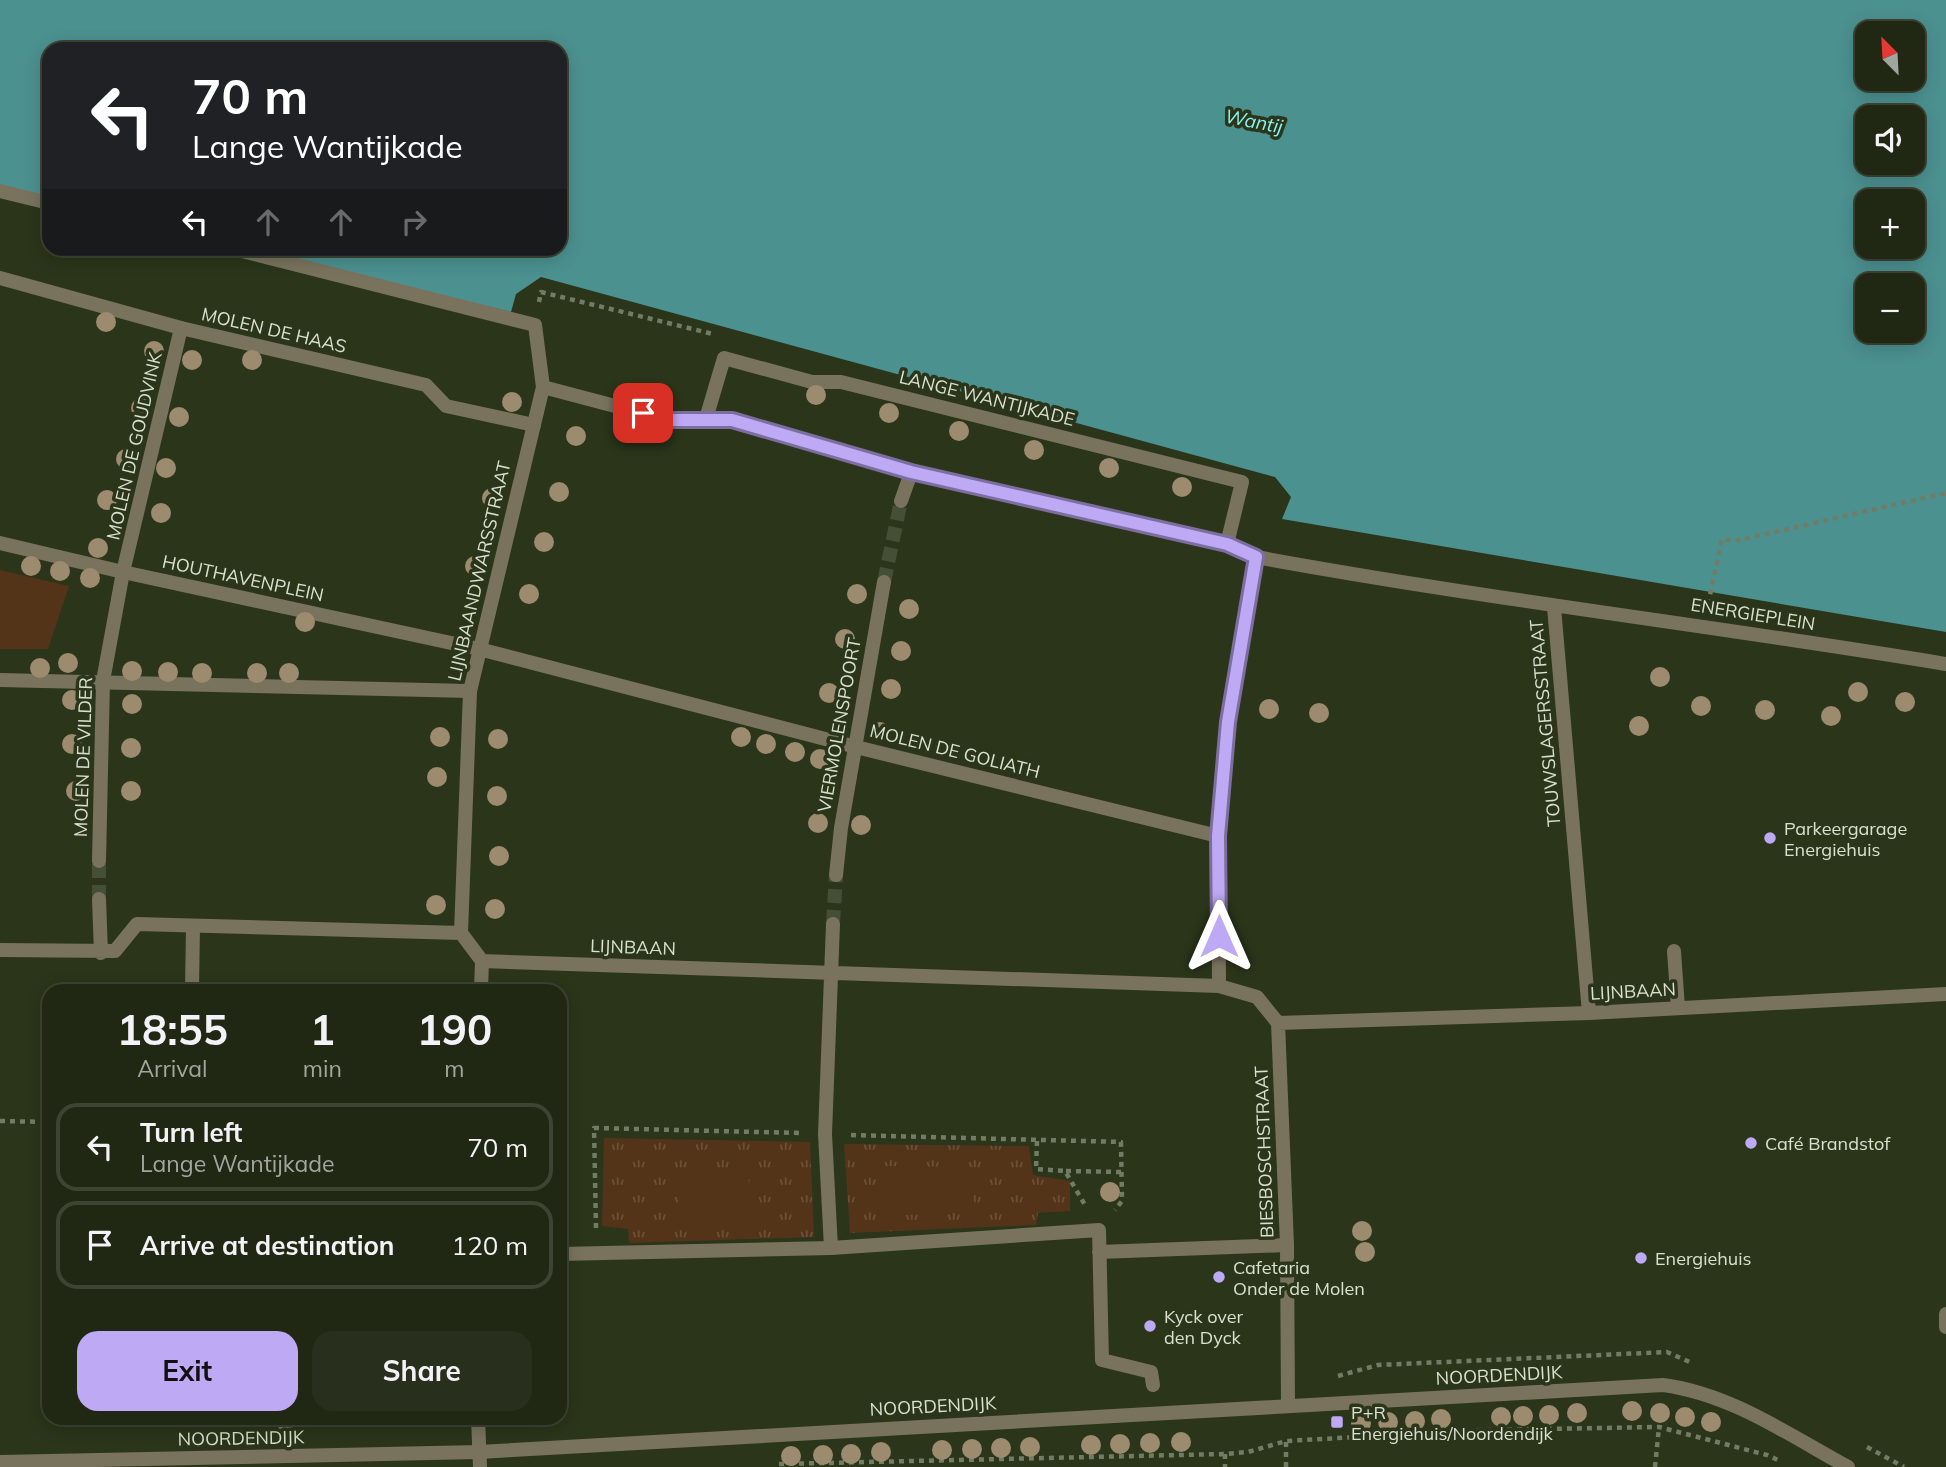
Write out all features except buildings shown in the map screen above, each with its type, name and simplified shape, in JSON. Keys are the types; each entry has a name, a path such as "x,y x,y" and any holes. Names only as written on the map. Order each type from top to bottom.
{"street":[{"path":"0,191 42,201"},
{"path":"262,256 535,325 543,387 668,420 732,420 911,472 1227,544 1256,557 1228,722 1218,836 1219,986"},
{"name":"MOLEN DE HAAS","path":"0,278 181,328 426,386 446,406 534,425"},
{"name":"MOLEN DE GOUDVINK","path":"123,572 181,328"},
{"name":"LANGE WANTIJKADE","path":"705,422 724,358 812,382 841,382 1242,482 1227,544"},
{"name":"LIJNBAANDWARSSTRAAT","path":"461,933 470,691 543,387"},
{"path":"901,501 911,472"},
{"name":"HOUTHAVENPLEIN","path":"0,543 479,649"},
{"name":"TOUWSLAGERSSTRAAT","path":"1256,557 1555,607 1590,1013"},
{"name":"MOLEN DE VILDER","path":"99,861 103,681 123,572"},
{"name":"VIERMOLENSPOORT","path":"836,875 841,828 884,582"},
{"name":"ENERGIEPLEIN","path":"1555,607 1704,625 1946,664"},
{"name":"MOLEN DE GOLIATH","path":"479,649 856,747 1218,836"},
{"path":"0,680 470,691"},
{"path":"99,899 101,953"},
{"path":"0,950 101,953 115,951 137,924 461,933 482,961 481,984"},
{"path":"831,1248 825,1134 833,924"},
{"path":"192,984 193,926"},
{"path":"1674,951 1678,1008"},
{"name":"LIJNBAAN","path":"482,961 1219,986 1257,997 1278,1023 1590,1013 1946,994"},
{"name":"BIESBOSCHSTRAAT","path":"1278,1023 1287,1245 1288,1406"},
{"path":"567,1254 831,1248 1099,1230 1102,1360 1151,1371 1153,1385"},
{"path":"1099,1252 1287,1245"},
{"path":"1946,1314 1946,1327"},
{"name":"NOORDENDIJK","path":"0,1462 479,1452 1663,1385 1694,1389 1726,1401 1848,1467"},
{"path":"285,1425 286,1437"},
{"path":"478,1425 480,1467"}],"path":[{"path":"554,295 716,335"},
{"path":"1704,625 1722,539 1735,541 1946,493"},
{"path":"0,1121 42,1122"},
{"path":"596,1254 594,1128 1121,1142 1122,1201 1099,1230 1065,1171"},
{"path":"1037,1141 1036,1169 1122,1172"},
{"path":"1655,1467 1658,1427"},
{"path":"769,1464 1225,1454 1248,1452 1286,1441 1481,1430 1658,1427 1767,1455 1779,1461"},
{"path":"1286,1441 1286,1467"},
{"path":"1225,1454 1225,1467"}],"green space":[{"path":"0,570 69,586 48,649 0,649"},
{"path":"604,1138 810,1142 814,1237 629,1243 628,1229 602,1226"},
{"path":"844,1144 1029,1146 1033,1175 1070,1181 1070,1211 1038,1213 1036,1225 850,1233"},
{"path":"881,1166 973,1167 974,1212 882,1216"},
{"path":"748,1170 751,1222 680,1226 679,1174"}],"water":[{"name":"Wantij","path":"0,0 1946,0 1946,632 1282,519 1291,497 1275,477 541,277 516,294 511,312 283,256 567,256 567,42 42,42 42,196 0,185"}],"tunnel":[{"path":"884,582 901,501"},
{"path":"99,861 99,899"},
{"path":"833,924 836,875"}],"place":[{"name":"Parkeergarage Energiehuis","path":"1770,838"},
{"name":"Café Brandstof","path":"1751,1143"},
{"name":"Energiehuis","path":"1641,1258"},
{"name":"Cafetaria Onder de Molen","path":"1219,1277"},
{"name":"Kyck over den Dyck","path":"1150,1326"},
{"name":"P+R Energiehuis/Noordendijk","path":"1337,1422"}],"route":[{"path":"643,413 668,420 732,420 911,472 1227,544 1256,557 1228,722 1218,836 1219,936"}]}
